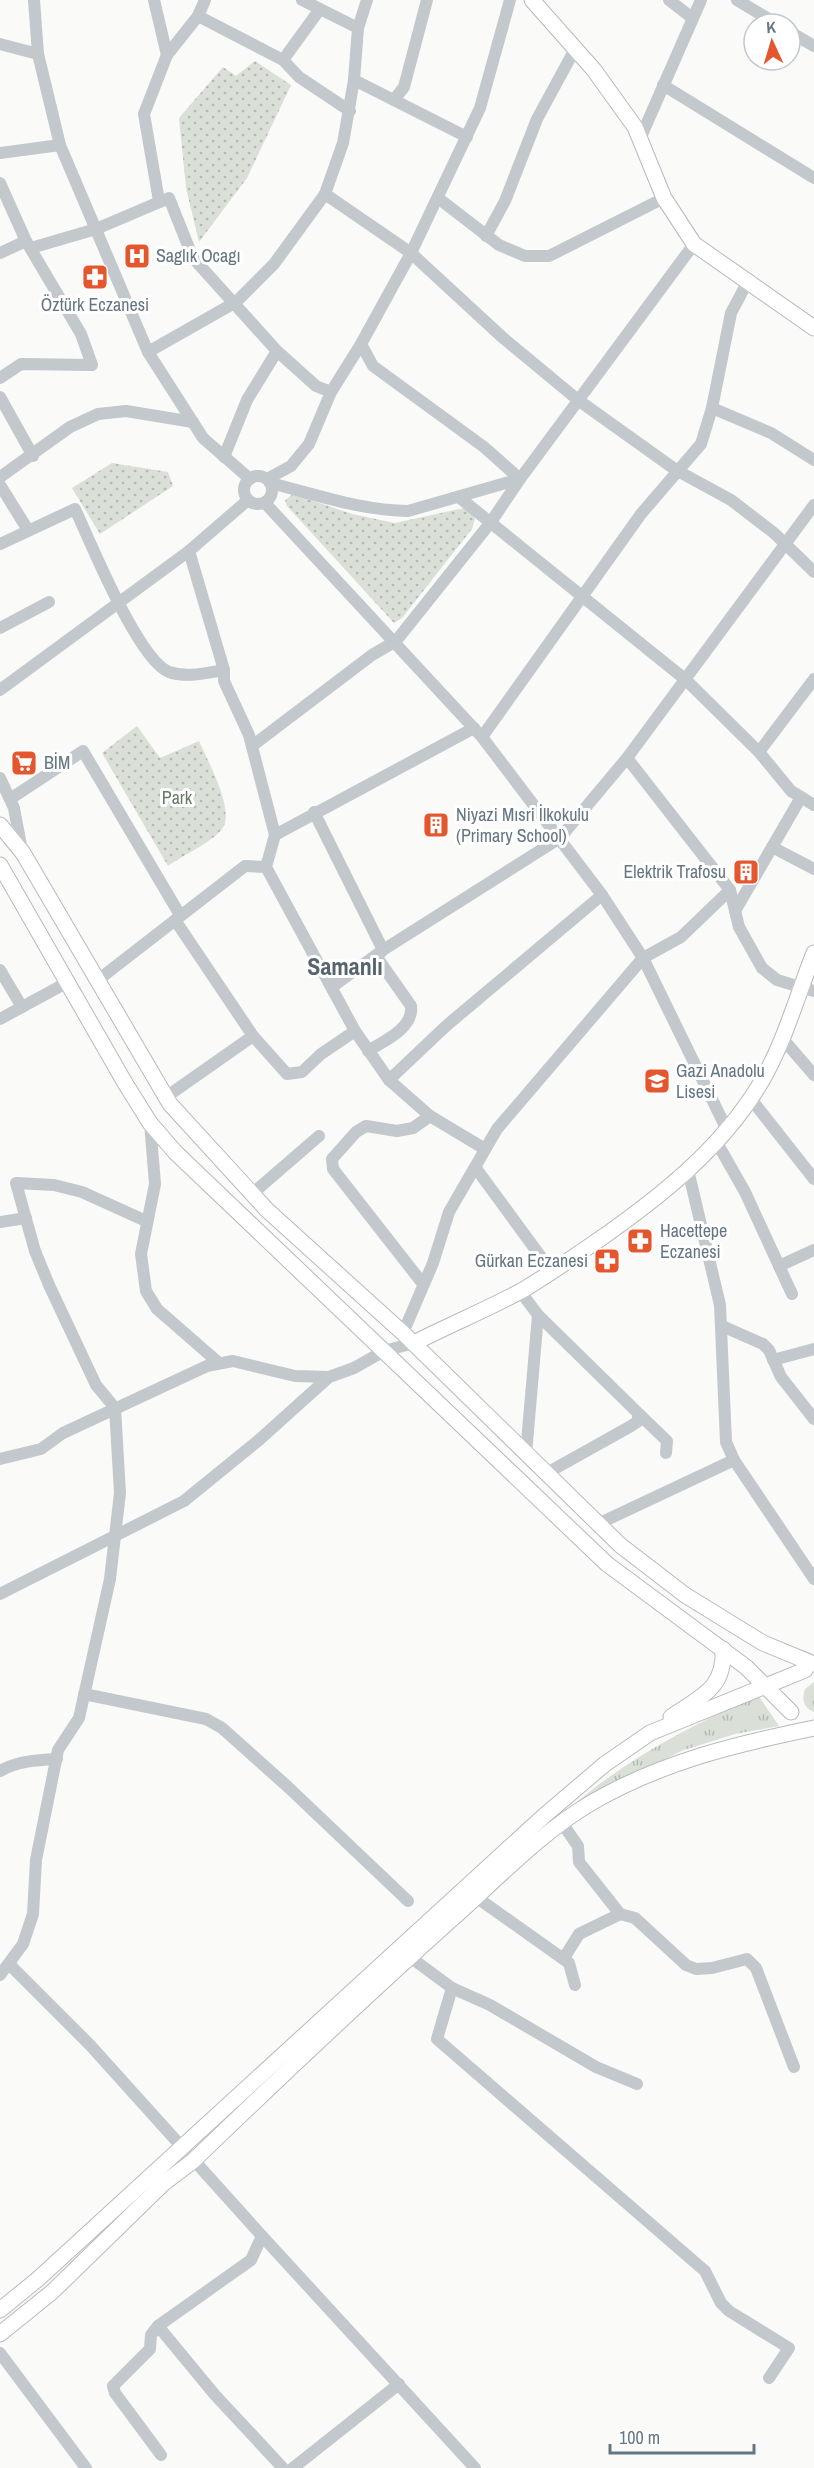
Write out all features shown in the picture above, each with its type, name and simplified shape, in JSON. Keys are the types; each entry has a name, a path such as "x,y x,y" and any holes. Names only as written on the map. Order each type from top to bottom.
{"main road":[{"path":"532,0 575,49 628,118 640,139 664,198 694,244 812,322"},
{"path":"0,825 23,853 166,1097 252,1194 408,1338 620,1545 685,1595 763,1643 811,1667"},
{"path":"0,866 150,1123 224,1200 607,1564 723,1649 766,1684 798,1719 814,1727"},
{"path":"408,1338 520,1291 552,1272 649,1204 688,1170 751,1099 808,989 814,953"},
{"path":"763,1643 803,1654 814,1653"},
{"path":"0,2310 545,1815 605,1764 713,1687 722,1675 723,1649"},
{"path":"650,1733 811,1667"},
{"path":"792,1712 788,1693 797,1676 811,1667"},
{"path":"0,2334 52,2292 165,2183 193,2161 410,1957 562,1823 608,1794 686,1759 735,1744 814,1727"}],"street":[{"path":"33,0 38,54 60,145 148,352 203,438 250,478"},
{"path":"154,0 167,55"},
{"path":"159,201 144,114 167,55 198,16 205,0"},
{"path":"302,0 358,28"},
{"path":"148,352 236,302 274,264 325,194 343,143 350,111 358,28 367,0"},
{"path":"394,100 404,87 428,0"},
{"path":"269,481 291,466 309,444 331,392 361,344 411,253 480,108 510,0"},
{"path":"669,0 691,17"},
{"path":"640,139 700,0"},
{"path":"737,0 757,12"},
{"path":"283,60 321,9"},
{"path":"198,16 283,60 299,77 350,111"},
{"path":"0,44 38,54"},
{"path":"486,236 505,201 537,119 575,49"},
{"path":"354,80 466,137"},
{"path":"663,85 814,178"},
{"path":"0,153 60,145"},
{"path":"0,183 29,245 81,334 92,365 21,364 0,378"},
{"path":"325,194 411,253 502,337 578,400 676,470 731,500 785,544 814,572"},
{"path":"0,253 96,229 169,198 194,258 236,302 277,351 316,386 331,392"},
{"path":"438,198 499,245 525,256 549,256 664,198"},
{"path":"252,746 372,655 396,641 490,522 694,244"},
{"path":"275,835 314,812 478,732 584,597 641,514 676,470 701,444 712,408 732,313 748,281"},
{"path":"361,344 373,366 484,447 520,479"},
{"path":"224,457 247,400 277,351"},
{"path":"0,397 33,456"},
{"path":"712,408 771,433 814,460"},
{"path":"0,477 33,456 70,427 98,414 126,411 193,422"},
{"path":"250,478 259,476 269,481 389,511 408,512 520,479"},
{"path":"250,478 244,491 248,500 256,504 266,502 273,491 269,481"},
{"path":"0,485 28,530"},
{"path":"460,498 686,680 759,752 800,799 814,806"},
{"path":"0,690 118,600 189,550 248,500"},
{"path":"266,502 478,732 602,895 643,958 726,1128"},
{"path":"332,987 380,953 560,838 627,759 814,505"},
{"path":"0,544 75,509 118,600 143,646 167,672 194,675 224,670"},
{"path":"189,550 224,670 224,681 252,746 275,835 266,867 355,1030 389,1080 430,1116 485,1149"},
{"path":"0,628 49,602"},
{"path":"759,752 814,679"},
{"path":"10,799 83,751 177,918 253,1036 281,1068 293,1075 302,1072 321,1054 355,1030"},
{"path":"627,759 730,890 739,927 762,968 777,980 808,989"},
{"path":"0,778 10,799 23,853"},
{"path":"735,911 800,799"},
{"path":"314,812 380,953 411,1006 412,1012 405,1026 368,1051"},
{"path":"772,847 814,869"},
{"path":"98,980 245,866 266,867"},
{"path":"0,1459 41,1449 63,1433 193,1371 219,1363 233,1360 295,1376 329,1377 354,1368 408,1338 423,1284 449,1212 474,1167 507,1117 643,958 681,937 730,890"},
{"path":"389,1080 446,1026 602,895"},
{"path":"0,970 22,1007"},
{"path":"0,1018 68,982"},
{"path":"166,1097 253,1036"},
{"path":"782,1038 814,1075"},
{"path":"751,1099 814,1179"},
{"path":"423,1284 333,1169 332,1159 356,1132 366,1126 397,1131 413,1128 430,1116"},
{"path":"150,1123 155,1184 141,1254 146,1291 157,1309 219,1363"},
{"path":"252,1194 319,1136"},
{"path":"716,1141 745,1192 792,1294"},
{"path":"474,1167 552,1272"},
{"path":"688,1170 716,1280 722,1326 724,1432 734,1460 814,1579"},
{"path":"0,1974 10,1965 23,1944 33,1914 36,1860 58,1750 79,1718 110,1579 120,1493 115,1408 96,1385 42,1268 16,1183 54,1185 82,1192 146,1221"},
{"path":"0,1222 26,1218"},
{"path":"778,1266 814,1250"},
{"path":"520,1291 538,1315 667,1441 666,1453"},
{"path":"526,1454 538,1315"},
{"path":"722,1326 757,1339 769,1350 781,1377 814,1419"},
{"path":"773,1360 814,1349"},
{"path":"0,1594 184,1501 259,1440 329,1377"},
{"path":"547,1473 631,1426 637,1422 639,1414"},
{"path":"598,1524 734,1460"},
{"path":"84,1694 206,1719 222,1728 288,1786 408,1900"},
{"path":"0,1771 8,1766 27,1762 57,1759"},
{"path":"562,1823 578,1846 579,1862 620,1914 635,1918 686,1965 696,1969 747,1959 756,1968 794,2067"},
{"path":"476,1898 564,1958 569,1963 575,1985"},
{"path":"564,1958 579,1934 620,1914"},
{"path":"410,1957 452,1988 490,2005 596,2067 637,2084"},
{"path":"10,1965 90,2045 193,2161 475,2468"},
{"path":"452,1988 437,2039 705,2271 721,2303 729,2311 789,2348 770,2378"},
{"path":"161,2455 115,2393 113,2386 150,2349 151,2335 158,2326 250,2260 262,2236"},
{"path":"158,2326 215,2395 283,2468"},
{"path":"0,2353 86,2468"},
{"path":"293,2468 399,2384"}],"green space":[{"path":"255,61 291,85 247,178 199,242 186,188 179,118 223,67 236,76"},
{"path":"112,463 168,472 173,486 100,534 72,488"},
{"path":"293,494 352,514 395,523 464,508 471,510 475,519 472,529 402,618 394,623 287,506 285,500"},
{"name":"Park","path":"137,726 160,758 199,741 223,798 225,821 222,829 204,844 168,866 102,753"},
{"path":"814,1682 814,1712 806,1706 803,1697 805,1689"},
{"path":"758,1695 779,1726 735,1734 681,1751 569,1809 612,1775 659,1745"}],"place":[{"name":"Saglık Ocagı","path":"137,256"},
{"name":"Öztürk Eczanesi","path":"95,277"},
{"name":"BİM","path":"24,763"},
{"name":"Niyazi Mısri İlkokulu (Primary School)","path":"436,825"},
{"name":"Elektrik Trafosu","path":"746,872"},
{"name":"Gazi Anadolu Lisesi","path":"657,1081"},
{"name":"Hacettepe Eczanesi","path":"640,1241"},
{"name":"Gürkan Eczanesi","path":"607,1261"}],"district":[{"name":"Samanlı","path":"345,967"}]}
